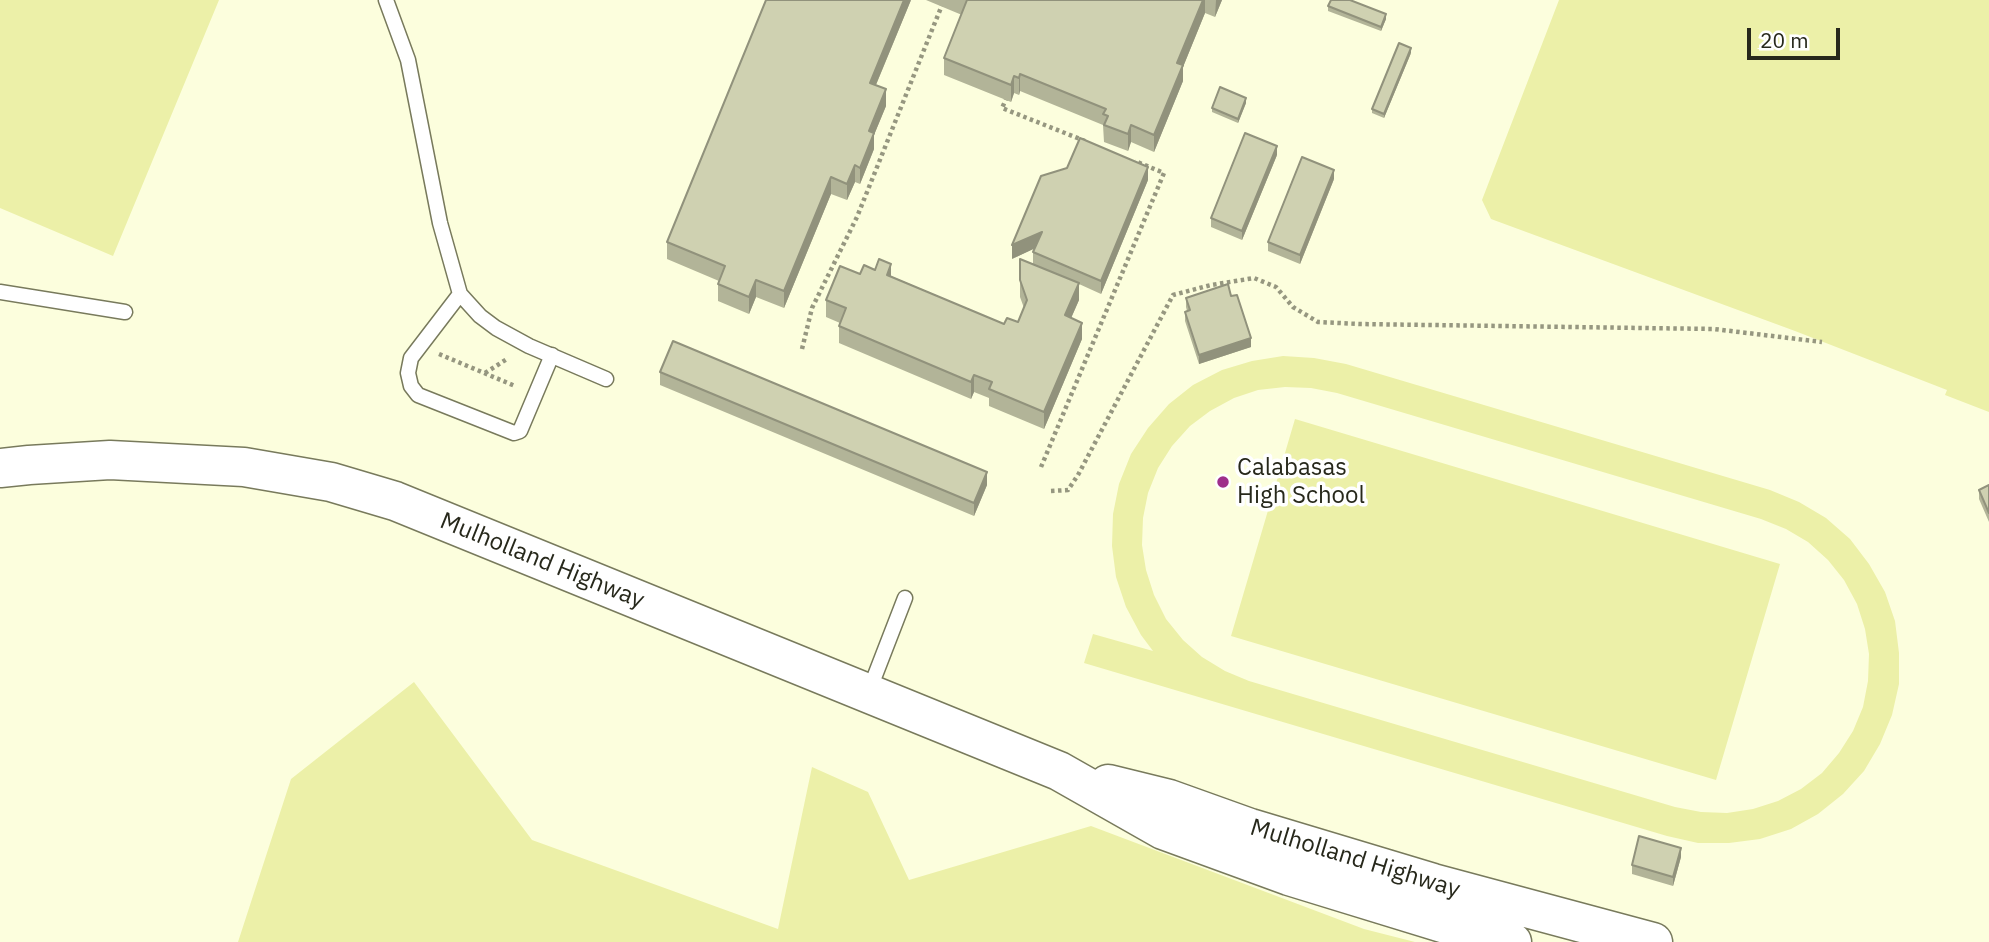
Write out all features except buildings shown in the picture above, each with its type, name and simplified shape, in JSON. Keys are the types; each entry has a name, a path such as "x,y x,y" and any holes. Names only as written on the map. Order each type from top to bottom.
{"main road":[{"name":"Mulholland Highway","path":"0,468 110,460 244,467 331,482 395,501 1059,771 1163,830 1289,876 1512,942"},
{"name":"Mulholland Highway","path":"1059,771 1169,799 1250,828 1433,883 1653,942"}],"lane":[{"path":"386,0 408,60 440,223 460,294 480,316 496,328 606,379"},
{"path":"0,292 125,312"},
{"path":"460,294 411,358 408,373 411,386 418,395 514,433 520,431 552,355"},
{"path":"868,693 905,598"}],"path":[{"path":"802,349 812,308 857,217 944,0"},
{"path":"997,90 1008,95 1002,108 1089,143"},
{"path":"1041,467 1164,173 1127,158"},
{"path":"1051,491 1068,490 1078,475 1173,295 1211,285 1254,278 1276,287 1293,307 1318,321 1359,324 1714,329 1822,342"},
{"path":"420,346 517,387"}],"green space":[{"path":"0,0 219,0 113,256 0,208"},
{"path":"1559,0 1989,0 1989,412 1945,395 1947,390 1795,331 1491,219 1482,200"},
{"path":"1283,356 1346,364 1770,490 1799,502 1826,518 1850,539 1869,564 1885,592 1895,621 1899,684 1892,715 1880,744 1864,771 1843,794 1818,814 1791,829 1760,839 1698,843 1084,663 1093,634 1153,651 1126,607 1116,577 1112,546 1113,514 1119,484 1131,454 1148,428 1169,404 1193,385 1222,370","holes":["1311,388 1337,393 1761,519 1808,542 1828,560 1844,580 1857,604 1869,654 1863,707 1853,731 1839,753 1822,773 1801,789 1778,801 1727,813 1701,812 1675,807 1249,681 1202,657 1183,640 1166,619 1146,570 1142,545 1143,518 1148,493 1158,468 1172,446 1190,426 1234,398 1258,390"]},
{"path":"1295,419 1780,564 1716,780 1231,636"},
{"path":"414,682 532,840 778,929 812,767 868,792 909,880 1091,826 1364,929 1415,942 238,942 291,779"}],"place":[{"name":"Calabasas High School","path":"1223,482"}]}
